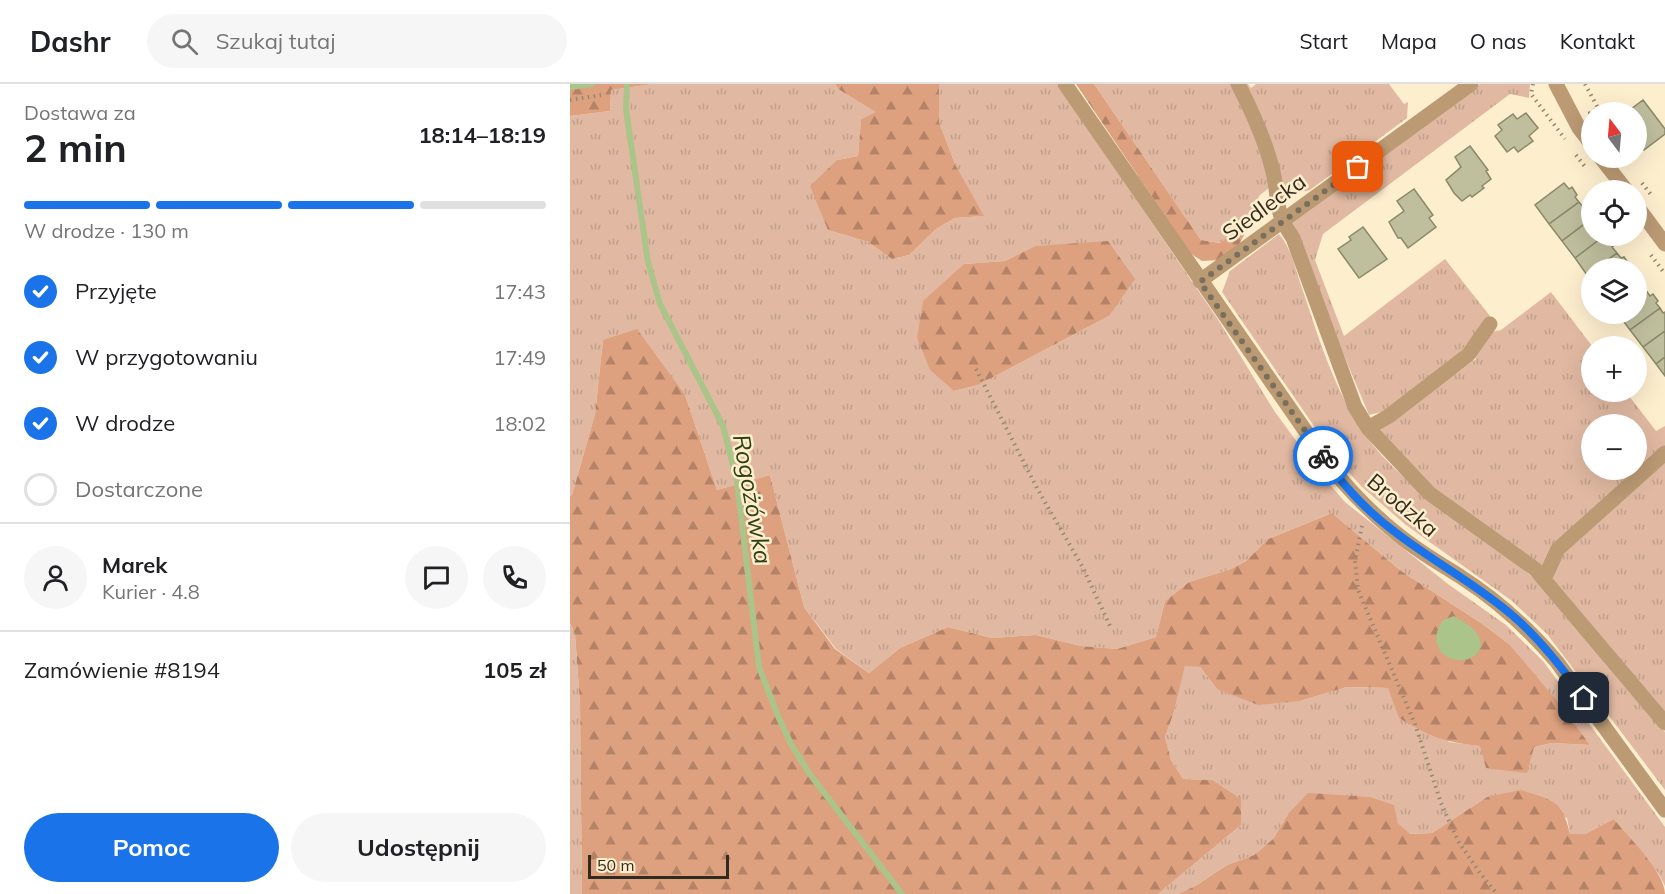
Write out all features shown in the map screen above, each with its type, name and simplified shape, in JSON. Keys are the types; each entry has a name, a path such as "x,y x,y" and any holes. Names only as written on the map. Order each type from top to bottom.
{"street":[{"name":"Brodzka","path":"1065,84 1200,282 1329,465 1352,493 1397,534 1511,614 1539,641 1557,662 1665,810"},
{"path":"1238,84 1256,121 1273,172 1277,207 1282,222 1293,238 1355,407 1368,428 1429,493 1535,569 1665,723"},
{"name":"Siedlecka","path":"1200,282 1471,84"},
{"path":"1556,84 1581,131"},
{"path":"1609,168 1618,180"},
{"path":"1647,220 1665,244"},
{"path":"1368,428 1389,416 1468,355 1490,324"},
{"path":"1544,579 1558,549 1665,453"}],"path":[{"path":"1533,84 1531,94 1549,118"},
{"path":"1585,84 1595,102"},
{"path":"570,100 601,95"},
{"path":"1637,176 1658,204"},
{"path":"976,369 1038,490 1082,566 1111,628"},
{"path":"1371,511 1364,521 1355,560 1359,590 1415,724 1441,803 1458,841 1497,894"}],"green space":[{"path":"570,84 653,84 611,90 610,111 570,116"},
{"path":"653,84 835,84 838,89 877,112 861,119 858,156 837,160 828,230 868,242 892,259 909,255 936,229 955,218 983,216 955,164 939,122 939,84 1057,84 1217,318 1275,412 1319,472 1345,502 1448,584 1506,625 1543,661 1665,827 1665,886 1658,873 1614,819 1585,834 1570,834 1567,818 1487,797 1432,833 1409,834 1398,823 1393,805 1371,797 1288,814 1273,839 1254,855 1227,865 1197,885 1178,894 1158,894 1241,825 1212,780 1183,779 1171,760 1165,737 1174,712 1185,665 1200,667 1217,689 1300,701 1347,687 1388,688 1449,742 1480,746 1534,747 1552,743 1590,745 1509,644 1401,571 1332,513 1268,539 1246,561 1231,569 1189,582 1165,601 1156,637 1117,649 1081,646 1036,635 992,638 948,627 900,648 869,673 836,649 804,607 770,475 717,490 685,395 603,340 595,414 570,496 570,116 610,111 611,90","holes":["1069,245 1109,316 978,385 954,391 964,264 1005,261 1035,246"]},
{"path":"835,84 939,84 939,122 955,164 984,216 955,218 936,229 909,255 892,259 868,242 828,230 810,186 837,160 858,156 861,119 876,112 838,89"},
{"path":"1076,84 1094,84 1201,240 1220,243 1254,217 1237,248 1220,260 1202,261 1190,253"},
{"path":"1094,84 1248,84 1251,88 1256,84 1389,84 1404,104 1408,102 1407,118 1310,190 1293,191 1279,180 1259,196 1254,217 1220,243 1201,240"},
{"path":"1480,84 1530,84 1529,98 1510,94 1323,234 1315,260 1344,336 1445,259 1490,316 1461,351 1385,411 1369,415 1327,315 1293,223"},
{"path":"1279,234 1290,253 1336,382 1364,433 1381,455 1401,474 1511,559 1550,595 1567,615 1665,732 1665,790 1547,634 1512,601 1406,525 1361,486 1336,458 1222,292 1230,271"},
{"path":"1108,241 1135,279 1109,316 978,385 954,391 930,370 917,338 923,301 964,264 1005,261 1035,246"},
{"path":"1551,292 1584,336 1581,336 1581,402 1634,402 1643,414 1581,414 1581,480 1647,480 1647,419 1656,431 1665,426 1665,713 1543,568 1430,486 1378,431 1476,359 1473,353 1490,332 1501,330"},
{"path":"637,329 685,395 717,490 770,475 804,607 835,649 869,673 900,648 948,627 992,638 1036,635 1081,646 1117,649 1156,637 1165,601 1189,582 1231,569 1246,561 1268,539 1332,513 1401,571 1509,644 1558,702 1590,745 1552,743 1534,747 1527,773 1486,768 1480,746 1438,738 1399,718 1388,688 1347,687 1300,701 1258,705 1217,689 1200,667 1185,666 1174,712 1165,737 1171,760 1183,779 1212,780 1241,799 1241,825 1158,894 582,894 580,704 575,634 570,623 570,496 595,414 603,340"},
{"path":"570,623 575,634 580,704 582,894 570,894"},
{"path":"1521,790 1554,803 1563,814 1570,834 1585,834 1614,819 1653,865 1665,894 1178,894 1197,885 1227,865 1254,855 1273,839 1288,814 1308,793 1371,797 1394,805 1398,823 1410,834 1432,833 1487,797"}],"shaded area":[{"path":"1454,616 1465,622 1479,637 1481,644 1479,651 1468,659 1453,659 1446,656 1438,646 1437,635 1441,623"}],"building":[{"path":"1647,105 1665,129 1665,134 1647,148"},
{"path":"1526,113 1538,128 1529,136 1533,141 1518,152 1514,147 1507,152 1495,136 1502,130 1498,125 1513,114 1517,119"},
{"path":"1470,146 1488,170 1486,171 1491,179 1482,186 1484,188 1462,201 1446,180 1461,167 1455,157"},
{"path":"1564,183 1569,189 1572,187 1579,202 1549,224 1535,205"},
{"path":"1414,189 1433,215 1429,218 1436,227 1408,248 1401,238 1398,238 1389,222 1404,211 1397,201"},
{"path":"1579,202 1581,204 1581,227 1562,241 1549,224"},
{"path":"1363,227 1387,259 1359,278 1338,249 1351,240 1349,237"},
{"path":"1581,227 1581,246 1591,246 1575,258 1562,241"},
{"path":"1591,246 1614,246 1617,253 1610,258 1581,258 1581,266 1575,258"},
{"path":"1617,253 1621,258 1610,258"},
{"path":"1647,292 1650,296 1653,294 1660,308 1647,318"},
{"path":"1660,308 1663,313 1665,312 1665,331 1647,344 1647,336 1635,336 1630,330 1638,324 1647,324 1647,318"},
{"path":"1626,324 1638,324 1630,330"},
{"path":"1665,331 1665,357 1656,364 1647,352 1647,344"},
{"path":"1665,357 1665,376 1656,364"}],"waterway":[{"path":"570,87 592,84"},
{"name":"Rogożówka","path":"627,84 626,109 648,262 660,304 723,426 737,482 759,667 791,744 809,773 902,894"}],"way so far":[{"path":"1323,456 1200,282 1358,167"}],"route":[{"path":"1323,456 1352,493 1397,534 1511,614 1539,641 1584,698"}]}
